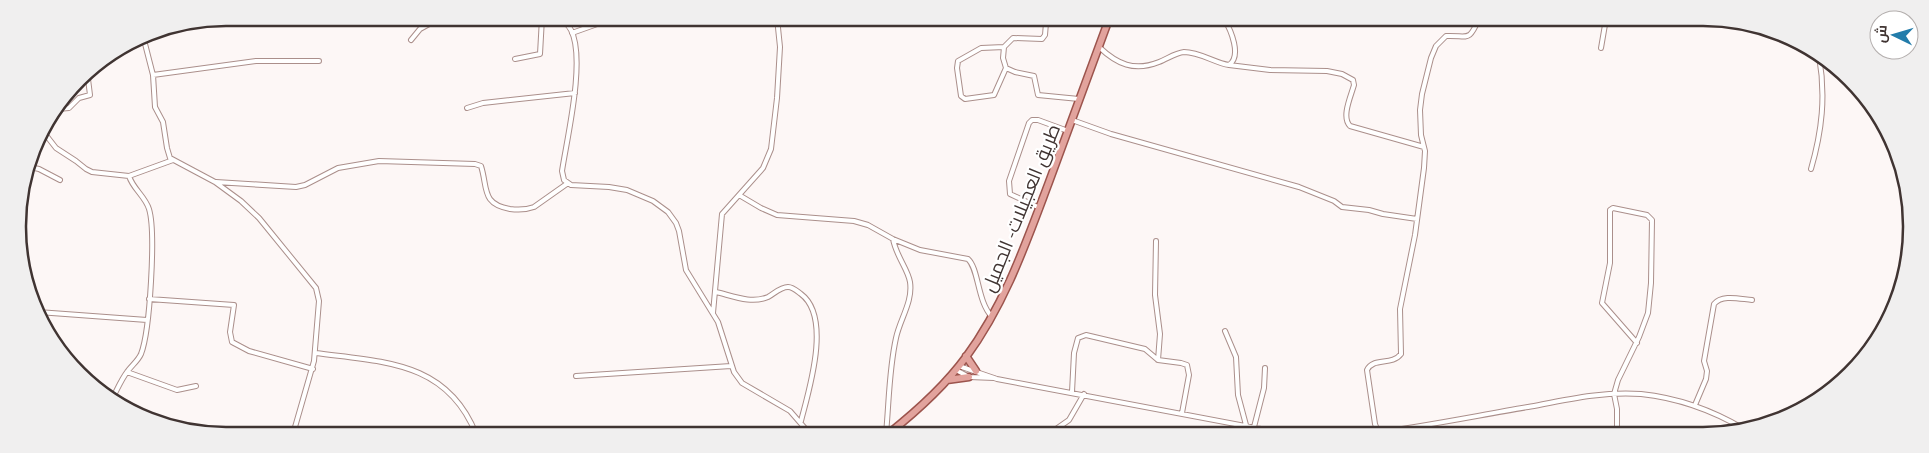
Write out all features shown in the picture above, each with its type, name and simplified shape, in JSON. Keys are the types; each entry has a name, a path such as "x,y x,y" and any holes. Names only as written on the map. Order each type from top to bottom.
{"main road":[{"name":"طريق العجيلات- الجميل","path":"896,427 919,409 947,380 992,318 1011,280 1040,208 1107,26"},
{"path":"966,356 976,371"},
{"path":"947,380 969,378"}],"street":[{"path":"411,40 420,29 425,26"},
{"path":"515,59 540,54 542,26"},
{"path":"568,26 572,33 576,63 575,93 562,171 563,176 568,183 579,186 627,190 653,200 663,207 676,223 689,278 713,313 721,329 731,366 742,383 780,404 801,421 805,427"},
{"path":"572,33 592,26"},
{"path":"713,313 722,214 763,168 770,149 777,98 780,47 778,26"},
{"path":"1004,47 1006,68 994,94 965,99 961,96 958,80 958,61 981,48 1004,47 1016,36 1027,39 1042,38 1045,26"},
{"path":"1227,26 1233,39 1236,55 1229,65"},
{"path":"1376,427 1367,370 1373,363 1397,359 1401,354 1400,309 1412,253 1424,168 1424,147 1420,125 1421,102 1426,75 1436,46 1446,36 1466,38 1470,36 1475,26"},
{"path":"1601,48 1605,26"},
{"path":"145,44 153,74 155,107 163,122 168,155 173,160 215,182 241,200 259,218 316,288 319,301 315,337 316,353 295,427"},
{"path":"1099,47 1112,59 1127,66 1147,66 1182,52 1229,65 1270,70 1327,71 1342,74 1353,80 1354,85 1346,116 1350,126 1424,147"},
{"path":"153,74 256,61 319,61"},
{"path":"1811,169 1817,147 1824,96 1820,65"},
{"path":"1006,68 1034,76 1039,96 1080,100"},
{"path":"65,108 69,108 79,98 90,95 88,82"},
{"path":"467,108 483,103 575,93"},
{"path":"1040,208 1012,196 1009,191 1009,181 1029,123 1032,120 1038,120 1068,131"},
{"path":"1072,120 1111,134 1298,187 1334,201 1342,207 1417,219"},
{"path":"47,137 56,148 86,169 129,176 173,160"},
{"path":"215,182 296,187 305,185 338,168 379,160 475,164 481,166 487,196 492,203 496,206 517,210 528,210 534,207 568,183"},
{"path":"35,168 60,180"},
{"path":"115,393 126,372 140,355 149,299 152,249 151,217 146,203 132,184 129,176"},
{"path":"739,195 777,215 854,221 868,225 893,240 920,250 968,259 973,266 982,302 992,318"},
{"path":"1617,427 1618,409 1614,394 1625,364 1637,342 1644,325 1650,301 1652,220 1647,215 1613,208 1610,210 1610,263 1602,303 1637,342"},
{"path":"888,427 895,340 910,294 910,280 897,256 893,240"},
{"path":"1156,240 1155,295 1160,334 1158,360"},
{"path":"716,292 742,299 755,300 768,297 789,287 807,299 814,319 816,355 801,421"},
{"path":"1695,405 1707,375 1704,361 1714,304 1723,298 1752,300"},
{"path":"149,299 234,305 230,332 232,342 249,351 313,369"},
{"path":"46,313 147,320"},
{"path":"1225,331 1236,357 1238,394 1246,425"},
{"path":"1072,392 1074,347 1080,336 1086,335 1141,348 1149,351 1158,360 1187,365 1189,375 1182,413"},
{"path":"316,353 367,359 416,370 444,387 458,401 473,427"},
{"path":"576,376 731,366"},
{"path":"957,368 976,371 998,378 1254,427 1264,388 1265,368"},
{"path":"957,368 969,378 998,378"},
{"path":"126,372 177,390 196,386"},
{"path":"1058,427 1069,420 1084,394"},
{"path":"1413,427 1571,399 1614,394 1655,396 1695,405 1734,424"}]}
